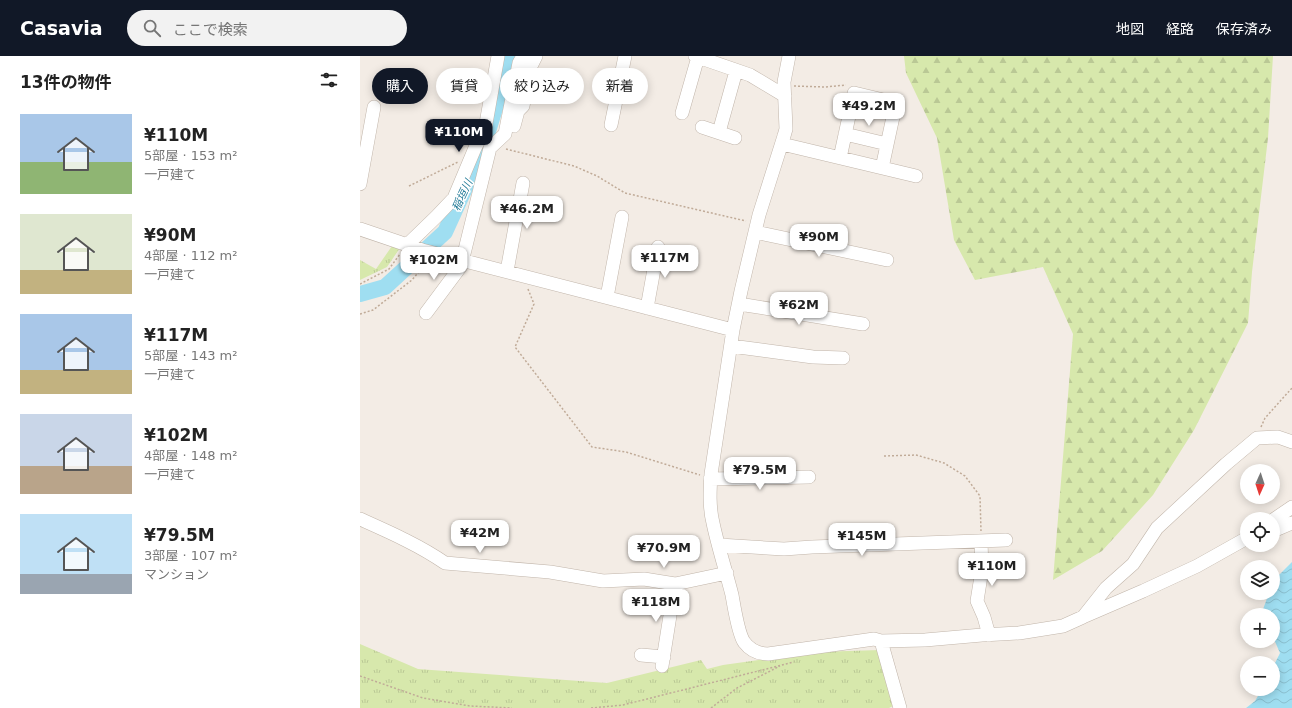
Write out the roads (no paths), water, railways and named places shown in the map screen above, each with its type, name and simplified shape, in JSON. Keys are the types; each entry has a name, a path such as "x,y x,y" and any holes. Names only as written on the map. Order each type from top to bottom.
{"street":[{"path":"407,245 454,198 485,129 498,56"},
{"path":"426,313 461,266 490,148 505,134 519,63 523,56"},
{"path":"513,129 518,112 523,106 531,66 536,56"},
{"path":"611,125 625,56"},
{"path":"682,113 696,56 750,75 785,91"},
{"path":"789,56 785,91 786,129 756,228 738,304 710,478 710,500 713,522 727,573 741,638 752,650 762,654 768,654 874,639 881,641 925,640 1019,633 1063,626 1143,592 1197,566 1240,542"},
{"path":"719,132 736,71"},
{"path":"840,158 854,93 896,102 882,168"},
{"path":"360,184 374,107"},
{"path":"702,127 735,138"},
{"path":"845,134 887,144"},
{"path":"782,144 916,176"},
{"path":"507,271 523,183"},
{"path":"606,297 622,217"},
{"path":"756,228 887,260"},
{"path":"360,229 431,252 733,330"},
{"path":"647,308 658,247"},
{"path":"738,304 863,324"},
{"path":"731,346 813,357 843,358"},
{"path":"1083,617 1106,588 1134,564 1157,528 1226,464 1257,438 1278,437 1292,442"},
{"path":"710,478 809,478"},
{"path":"1280,515 1292,507"},
{"path":"360,519 432,554 445,563 550,572 603,581 644,579 675,584 727,573"},
{"path":"1280,528 1292,523"},
{"path":"719,545 784,549 1006,540"},
{"path":"981,541 982,570 977,601 984,617 989,635"},
{"path":"641,655 663,661 675,584"},
{"path":"881,641 900,708"}],"water":[{"path":"1292,562 1292,708 1246,708 1255,701 1258,696 1280,696 1280,656 1278,656 1280,653 1278,648 1280,648 1280,608 1263,608 1266,600 1280,600 1280,574"}],"waterway":[{"name":"稲垣川","path":"360,294 385,287 445,232 482,151 511,56"}]}
